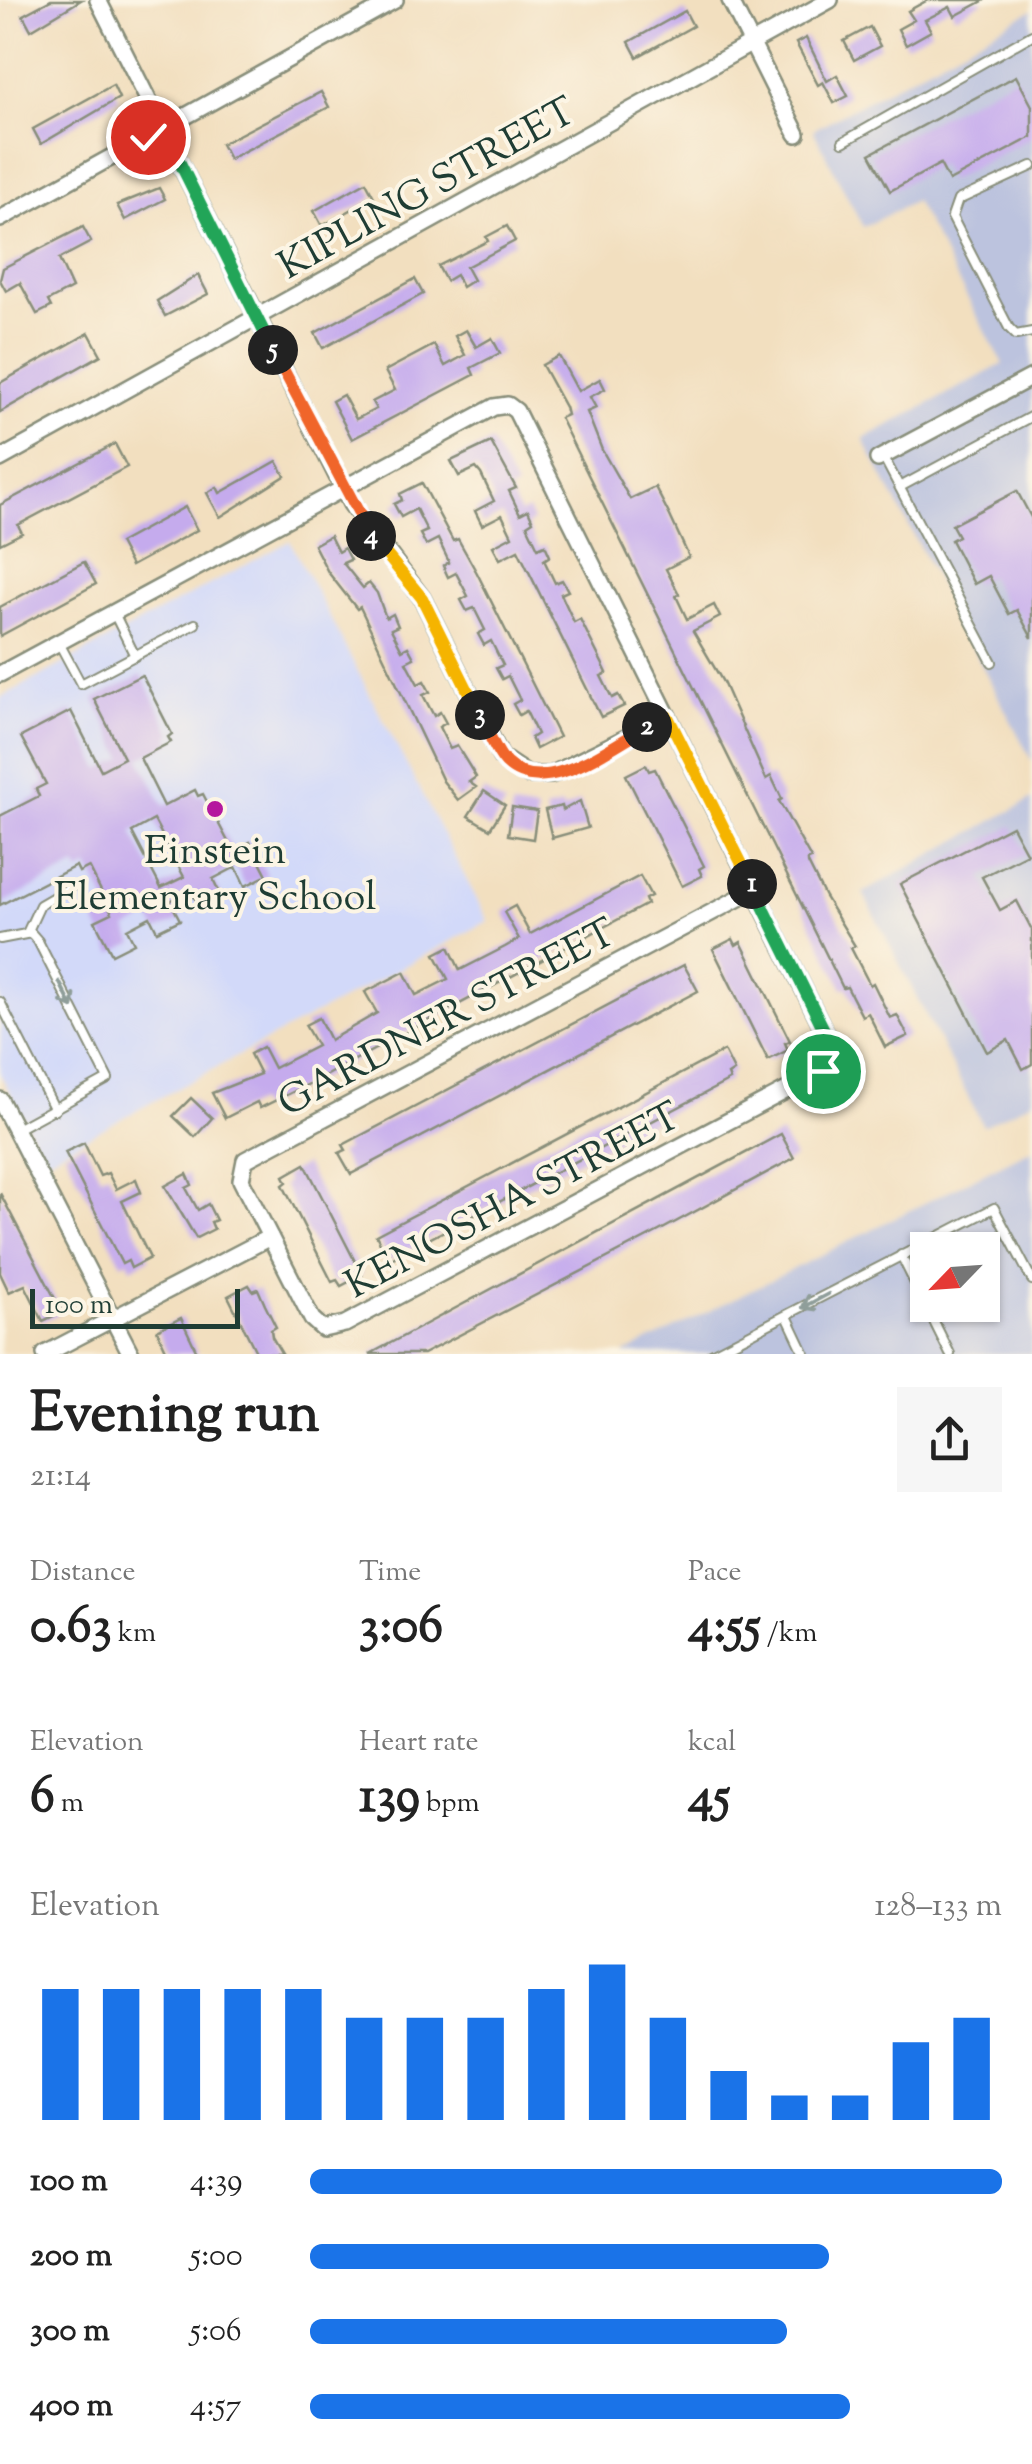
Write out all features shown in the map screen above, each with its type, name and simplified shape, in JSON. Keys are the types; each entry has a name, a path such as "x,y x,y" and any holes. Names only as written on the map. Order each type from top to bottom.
{"street":[{"path":"98,0 343,488 366,530 422,598 497,750 515,770 551,776 668,717"},
{"path":"0,218 395,0"},
{"path":"730,0 797,134"},
{"name":"KIPLING STREET","path":"0,459 830,0"},
{"path":"881,458 1032,377"},
{"path":"0,674 494,408 508,405 516,411 754,890"},
{"name":"KENOSHA STREET","path":"270,1237 313,1321 323,1329 337,1328 823,1071 834,1058 833,1048 754,890"},
{"name":"GARDNER STREET","path":"270,1237 241,1180 245,1160 754,890"},
{"path":"0,1100 8,1134 131,1354"},
{"path":"44,1354 270,1237"}],"lane":[{"path":"843,142 1032,35"},
{"path":"1032,166 958,200 952,217 1009,328 1016,335 1032,332"},
{"path":"900,487 1032,416"},
{"path":"881,458 992,662"},
{"path":"114,613 135,656"},
{"path":"59,642 81,684 195,624"},
{"path":"27,933 40,905 71,887"},
{"path":"3,937 27,933 38,941 108,1078 8,1134"},
{"path":"0,1002 54,1110"},
{"path":"711,1354 994,1208 1032,1280"},
{"path":"901,1255 950,1354"},
{"path":"787,1316 805,1354"}],"shaded area":[{"path":"1032,10 1032,761 863,439 1003,364 915,201 863,227 813,130"},
{"name":"Einstein Elementary School","path":"290,541 488,921 45,1160 0,1074 0,698"},
{"path":"1032,799 1032,1101 983,1126 863,893"},
{"path":"1032,1149 1032,1354 624,1354"}],"building":[{"path":"51,0 81,0 31,30 23,15"},
{"path":"928,0 985,0 955,16 950,7 925,20 931,31 906,45 898,29 914,20 908,11"},
{"path":"685,11 693,26 637,57 629,42"},
{"path":"870,27 880,46 854,60 844,41"},
{"path":"806,38 827,81 837,75 848,96 834,103 823,82 818,85 796,43"},
{"path":"1016,76 1032,106 1032,137 949,181 940,164 890,191 870,154"},
{"path":"113,85 119,98 41,144 33,129"},
{"path":"321,92 329,107 229,159 221,144"},
{"path":"366,182 374,197 322,226 314,211"},
{"path":"159,188 165,199 125,220 117,205"},
{"path":"507,226 515,241 466,267 473,280 462,287 456,275 446,281 438,266 488,241 486,237"},
{"path":"83,227 91,242 59,259 72,288 48,301 51,307 37,314 20,283 6,291 0,280 3,268"},
{"path":"198,275 208,294 165,316 157,301"},
{"path":"415,279 423,294 323,348 315,333"},
{"path":"466,330 476,347 492,338 500,353 471,368 474,375 352,439 332,401 343,395 356,419 376,409 372,402 395,390 385,371 434,345 445,366 465,355 455,336"},
{"path":"89,333 101,355 0,412 0,383"},
{"path":"559,356 578,391 600,379 605,389 590,397 596,408 587,412 602,450 630,499 655,487 689,557 666,569 679,594 676,596 687,619 714,605 720,617 693,631 723,682 766,779 771,776 782,799 779,801 811,859 807,861 855,946 851,948 870,985 873,983 890,1018 897,1015 908,1036 885,1047 868,1013 862,1016 847,987 843,988 560,418 567,415 565,407 542,365"},
{"path":"491,442 516,488 509,491 520,514 528,510 533,521 527,525 538,548 545,545 550,556 544,560 555,583 562,580 568,591 561,594 574,622 580,619 607,673 601,676 612,698 618,695 624,706 601,717 518,550 500,559 493,546 512,536 502,515 482,525 475,511 494,501 481,474 476,468 459,476 451,461"},
{"path":"115,444 127,467 18,525 22,533 0,544 0,505"},
{"path":"277,461 285,476 220,517 207,493 217,487 220,493"},
{"path":"422,483 453,541 458,539 477,573 559,737 536,749 531,738 537,734 526,711 519,715 513,704 520,700 508,676 502,679 496,668 503,665 491,641 484,645 478,634 485,630 474,608 467,611 461,600 468,596 456,573 448,577 443,566 449,562 438,539 426,545 420,534 427,531 416,509 401,517 394,504 402,500 400,494"},
{"path":"1017,491 1032,519 1032,638 1017,610 1009,614 989,576 974,584 951,540 958,536 952,525"},
{"path":"185,507 197,530 131,566 119,543"},
{"path":"330,536 338,552 344,548 350,560 343,563 363,588 369,583 377,593 386,618 393,614 398,626 391,629 402,650 408,647 414,658 406,662 418,684 424,681 430,692 423,695 434,716 440,712 446,723 439,727 450,749 457,746 476,777 469,782 476,787 458,800 443,781 360,607 357,609 328,572 314,545"},
{"path":"84,562 96,584 0,636 0,607"},
{"path":"142,675 172,734 168,737 171,742 140,758 164,806 195,790 198,796 203,794 233,851 250,842 267,875 245,886 236,867 213,879 222,898 200,909 191,890 170,901 180,920 157,931 150,917 127,929 134,943 112,954 95,921 112,913 89,867 79,872 76,866 0,905 0,816 39,796 36,789 46,784 21,737 71,711 101,770 124,758 94,699","holes":["154,820 184,877 161,888 132,832"]},
{"path":"646,765 649,771 655,769 704,866 699,869 702,876 682,886 626,775"},
{"path":"484,791 505,805 490,829 468,816"},
{"path":"580,801 588,828 552,838 545,810 562,806 563,810"},
{"path":"512,807 537,811 533,839 508,835"},
{"path":"1012,826 1027,854 982,877 1000,910 1017,901 1032,930 1032,1064 1023,1069 1008,1040 987,1052 900,884"},
{"path":"640,876 651,896 645,899 647,904 319,1079 260,1108 257,1102 225,1118 212,1093 260,1074 250,1054 263,1047 274,1068 317,1046 305,1025 319,1018 330,1040 377,1013 365,992 404,972 416,995 448,979 435,954 449,947 460,970 519,939 504,912 515,906 530,934"},
{"path":"733,939 736,945 741,942 790,1041 785,1043 788,1050 768,1060 713,949"},
{"path":"684,965 698,991 351,1174 339,1153 346,1150 343,1145"},
{"path":"724,1051 734,1071 728,1075 730,1080 389,1260 376,1235"},
{"path":"191,1098 212,1118 195,1137 173,1116"},
{"path":"781,1134 794,1158 659,1231 423,1354 370,1354"},
{"path":"84,1143 100,1176 108,1173 116,1189 136,1179 141,1192 122,1201 150,1258 131,1268 128,1261 122,1264 65,1152"},
{"path":"305,1164 362,1275 341,1286 337,1280 332,1282 283,1185 287,1182 284,1176"},
{"path":"187,1174 192,1185 186,1188 198,1210 208,1204 216,1220 211,1222 214,1229 196,1238 165,1186"},
{"path":"0,1193 62,1312 43,1321 25,1285 9,1292 0,1273"},
{"path":"249,1285 253,1291 258,1289 276,1327 271,1330 272,1337 282,1354 257,1354 228,1296"},
{"path":"181,1318 198,1354 168,1354 157,1330"}],"place":[{"name":"Einstein Elementary School","path":"215,809"}],"route":[{"path":"148,137 163,129 351,504 366,530 422,598 507,764 528,775 551,776 668,717 833,1048 832,1064 823,1071"}]}
